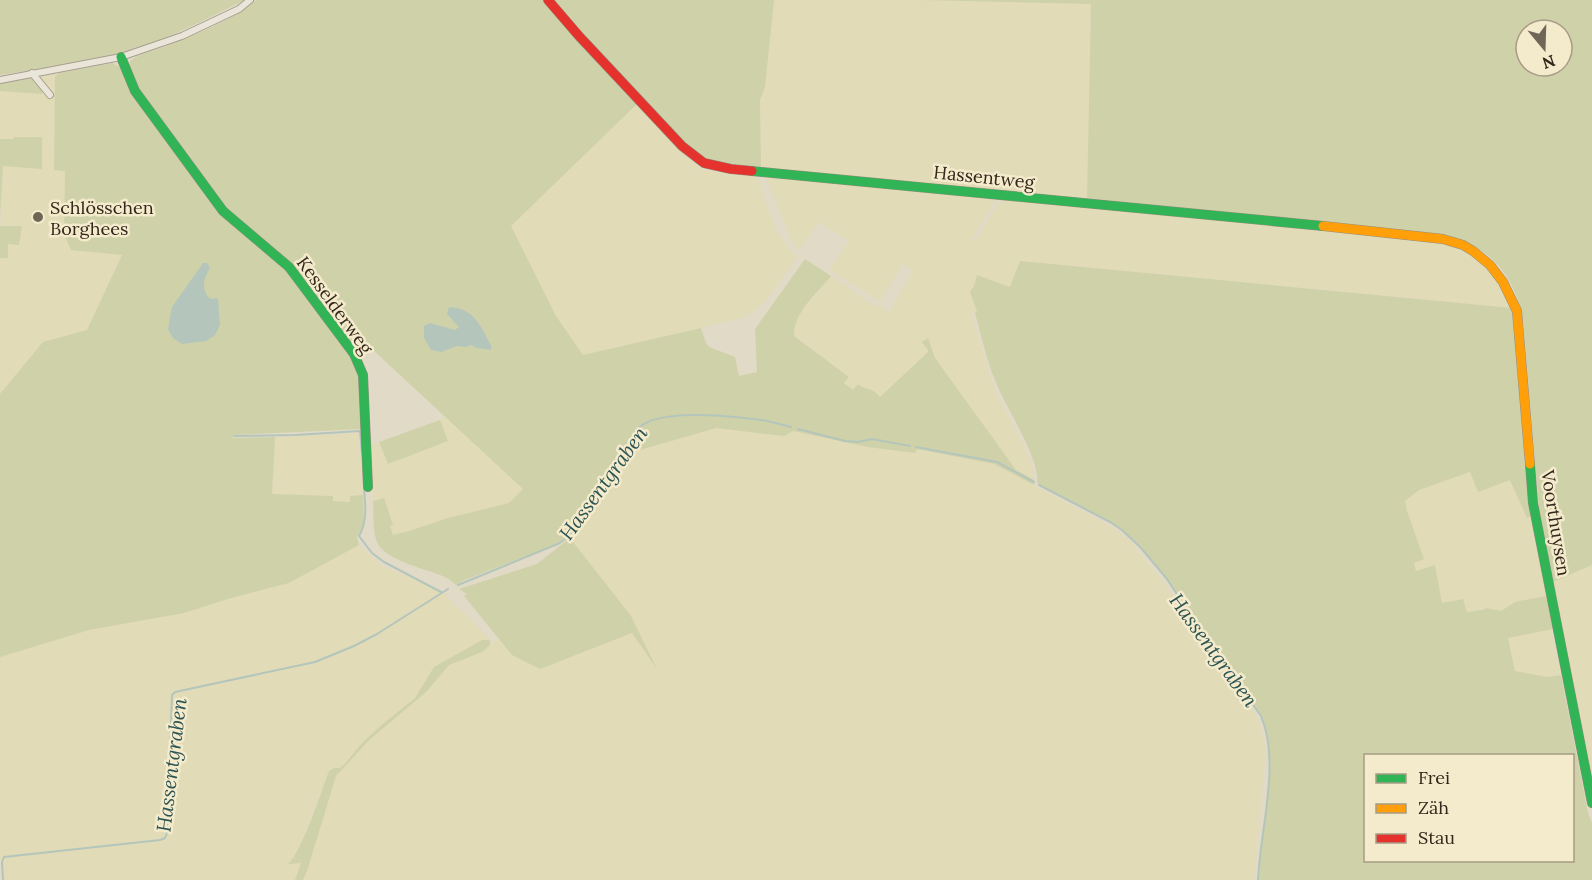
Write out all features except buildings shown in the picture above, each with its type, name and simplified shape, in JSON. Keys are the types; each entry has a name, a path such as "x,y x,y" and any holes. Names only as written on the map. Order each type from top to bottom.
{"street":[{"path":"0,80 121,57 182,36 238,9 250,0"},
{"name":"Hassentweg","path":"548,0 682,146 704,164 731,169 1436,237 1462,244 1482,256"},
{"name":"Kesselderweg","path":"121,57 135,91 223,211 290,267 354,354 363,375 368,487"},
{"path":"32,74 50,95"},
{"name":"Voorthuysen","path":"1482,256 1499,273 1510,292 1517,311 1533,502 1592,803"}],"shaded area":[{"path":"774,0 920,0 1091,4 1087,198 761,169 760,100 765,87"},
{"path":"59,73 55,77 54,169 65,170 64,234 72,250 122,254 87,330 43,342 0,394 0,258 7,258 0,243 3,166 14,139 0,139 0,91 5,91 38,76"},
{"path":"638,103 678,149 703,170 756,176 777,232 791,251 798,256 765,302 746,317 583,355 556,316 511,226"},
{"path":"765,176 996,198 972,239 975,241 1005,197 1447,244 1475,257 1498,279 1512,308 1021,261 1010,287 976,281 970,292 977,312 971,313 991,380 1023,444 1034,471 1034,480 1016,470 935,358 928,338 928,352 880,397 867,388 853,391 844,383 849,377 794,335 797,317 831,276 875,306 880,305 889,312 913,271 903,264 880,301 829,270 849,241 819,222 799,250 793,243"},
{"path":"203,263 207,263 210,268 204,286 208,297 218,298 220,325 215,335 206,341 182,344 173,338 168,329 172,307"},
{"path":"449,307 471,314 491,345 491,350 471,345 457,346 441,352 431,350 424,338 424,326 430,323 455,330 459,327 447,314"},
{"path":"446,417 524,490 510,503 392,535 384,498 373,501 370,445 379,442 388,464 448,441 440,420"},
{"path":"716,428 784,436 793,431 868,447 915,453 917,449 994,464 1110,526 1130,541 1165,584 1200,639 1257,716 1266,749 1254,880 303,880 336,776 368,741 426,692 449,665 482,652 498,638 512,655 540,669 633,633 654,664 631,616 570,538 633,452"},
{"path":"359,433 363,495 351,496 350,502 333,501 333,496 272,494 275,437"},
{"path":"1470,472 1510,480 1527,518 1532,516 1561,675 1547,677 1514,671 1508,637 1487,608 1467,612 1463,599 1442,603 1435,565 1416,571 1414,563 1424,559 1405,501 1419,490"},
{"path":"359,545 382,566 444,592 490,640 482,640 434,667 415,698 361,744 345,764 329,771 300,845 290,864 301,863 295,880 4,880 3,861 0,860 0,657 89,630 184,613 289,583"},
{"path":"1592,565 1592,778 1553,582"}],"green space":[{"path":"0,0 245,0 175,34 115,55 0,75"},
{"path":"256,0 543,0 638,103 511,226 556,316 583,355 701,328 709,347 735,357 739,376 757,372 755,329 805,259 831,276 797,319 794,336 849,377 844,383 853,390 858,384 874,391 880,397 928,352 922,342 928,338 935,358 1016,470 1034,480 1034,485 994,464 917,449 915,453 868,447 793,431 784,436 716,428 633,452 629,448 569,533 560,542 456,585 445,577 394,558 382,549 375,534 373,501 384,498 393,525 390,526 393,535 509,503 523,489 372,349 361,357 340,326 334,329 352,354 358,372 362,429 233,435 233,438 275,437 272,494 333,496 333,501 350,502 350,496 363,495 364,523 357,537 359,545 289,583 184,613 89,630 0,657 0,394 43,342 87,330 122,255 71,250 64,234 65,171 54,170 55,77 59,73 112,63 122,68 138,90 130,69 130,61 213,26 237,14"},
{"path":"554,0 774,0 765,87 760,100 761,169 706,162 684,145"},
{"path":"920,0 1592,0 1592,565 1553,582 1539,509 1523,318 1508,279 1487,255 1448,235 1087,198 1091,4"},
{"path":"38,76 42,80 42,94 0,91 0,84 6,81"},
{"path":"14,137 42,137 42,169 3,166 0,217 0,139 14,139"},
{"path":"0,226 22,226 19,245 8,244 8,258 0,258"},
{"path":"1020,261 1512,308 1532,516 1527,518 1510,480 1478,492 1470,472 1419,490 1405,501 1424,559 1414,563 1416,571 1435,565 1442,603 1463,599 1467,612 1487,608 1501,611 1515,602 1546,596 1553,629 1508,638 1515,671 1547,677 1561,675 1588,813 1592,823 1592,880 1259,880 1261,842 1270,778 1269,746 1262,716 1204,636 1167,579 1141,547 1111,522 1037,483 1037,473 1028,446 1000,391 984,347 975,313 977,311 970,292 977,275 1010,287"},
{"path":"440,420 448,441 388,464 379,442"},
{"path":"570,538 631,616 657,669 632,633 540,669 512,655 464,596 467,594 459,589 537,564"},
{"path":"482,640 490,640 490,645 482,652 449,665 426,692 368,741 336,776 307,871 303,880 295,880 301,863 288,864 305,835 329,771 345,764 361,744 415,698 434,667"}],"waterway":[{"name":"Hassentgraben","path":"458,585 560,543 570,535 632,447 633,435 642,425 655,419 671,416 708,415 773,422 791,427"},
{"name":"Hassentgraben","path":"798,429 845,441 858,442 872,439 910,446"},
{"path":"234,436 360,431 362,454"},
{"name":"Hassentgraben","path":"916,447 997,462 1034,482"},
{"name":"Hassentgraben","path":"1039,485 1110,522 1141,548 1167,579 1261,716 1267,734 1269,775 1258,880"},
{"path":"364,487 365,518 359,536 372,553 384,562 441,592"},
{"name":"Hassentgraben","path":"3,880 4,857 165,838 172,695 175,692 315,662 377,634 448,589"}],"traffic: fast":[{"path":"121,57 135,91 223,211 289,267 354,354 363,375 368,487"},
{"path":"752,171 1323,226"},
{"path":"1530,464 1533,503 1592,803"}],"traffic: slow":[{"path":"1323,226 1443,239 1463,245 1490,265 1503,282 1517,311 1530,464"}],"traffic: jam":[{"path":"548,0 682,146 704,163 752,171"}],"place":[{"name":"Schlösschen Borghees","path":"38,217"}]}
